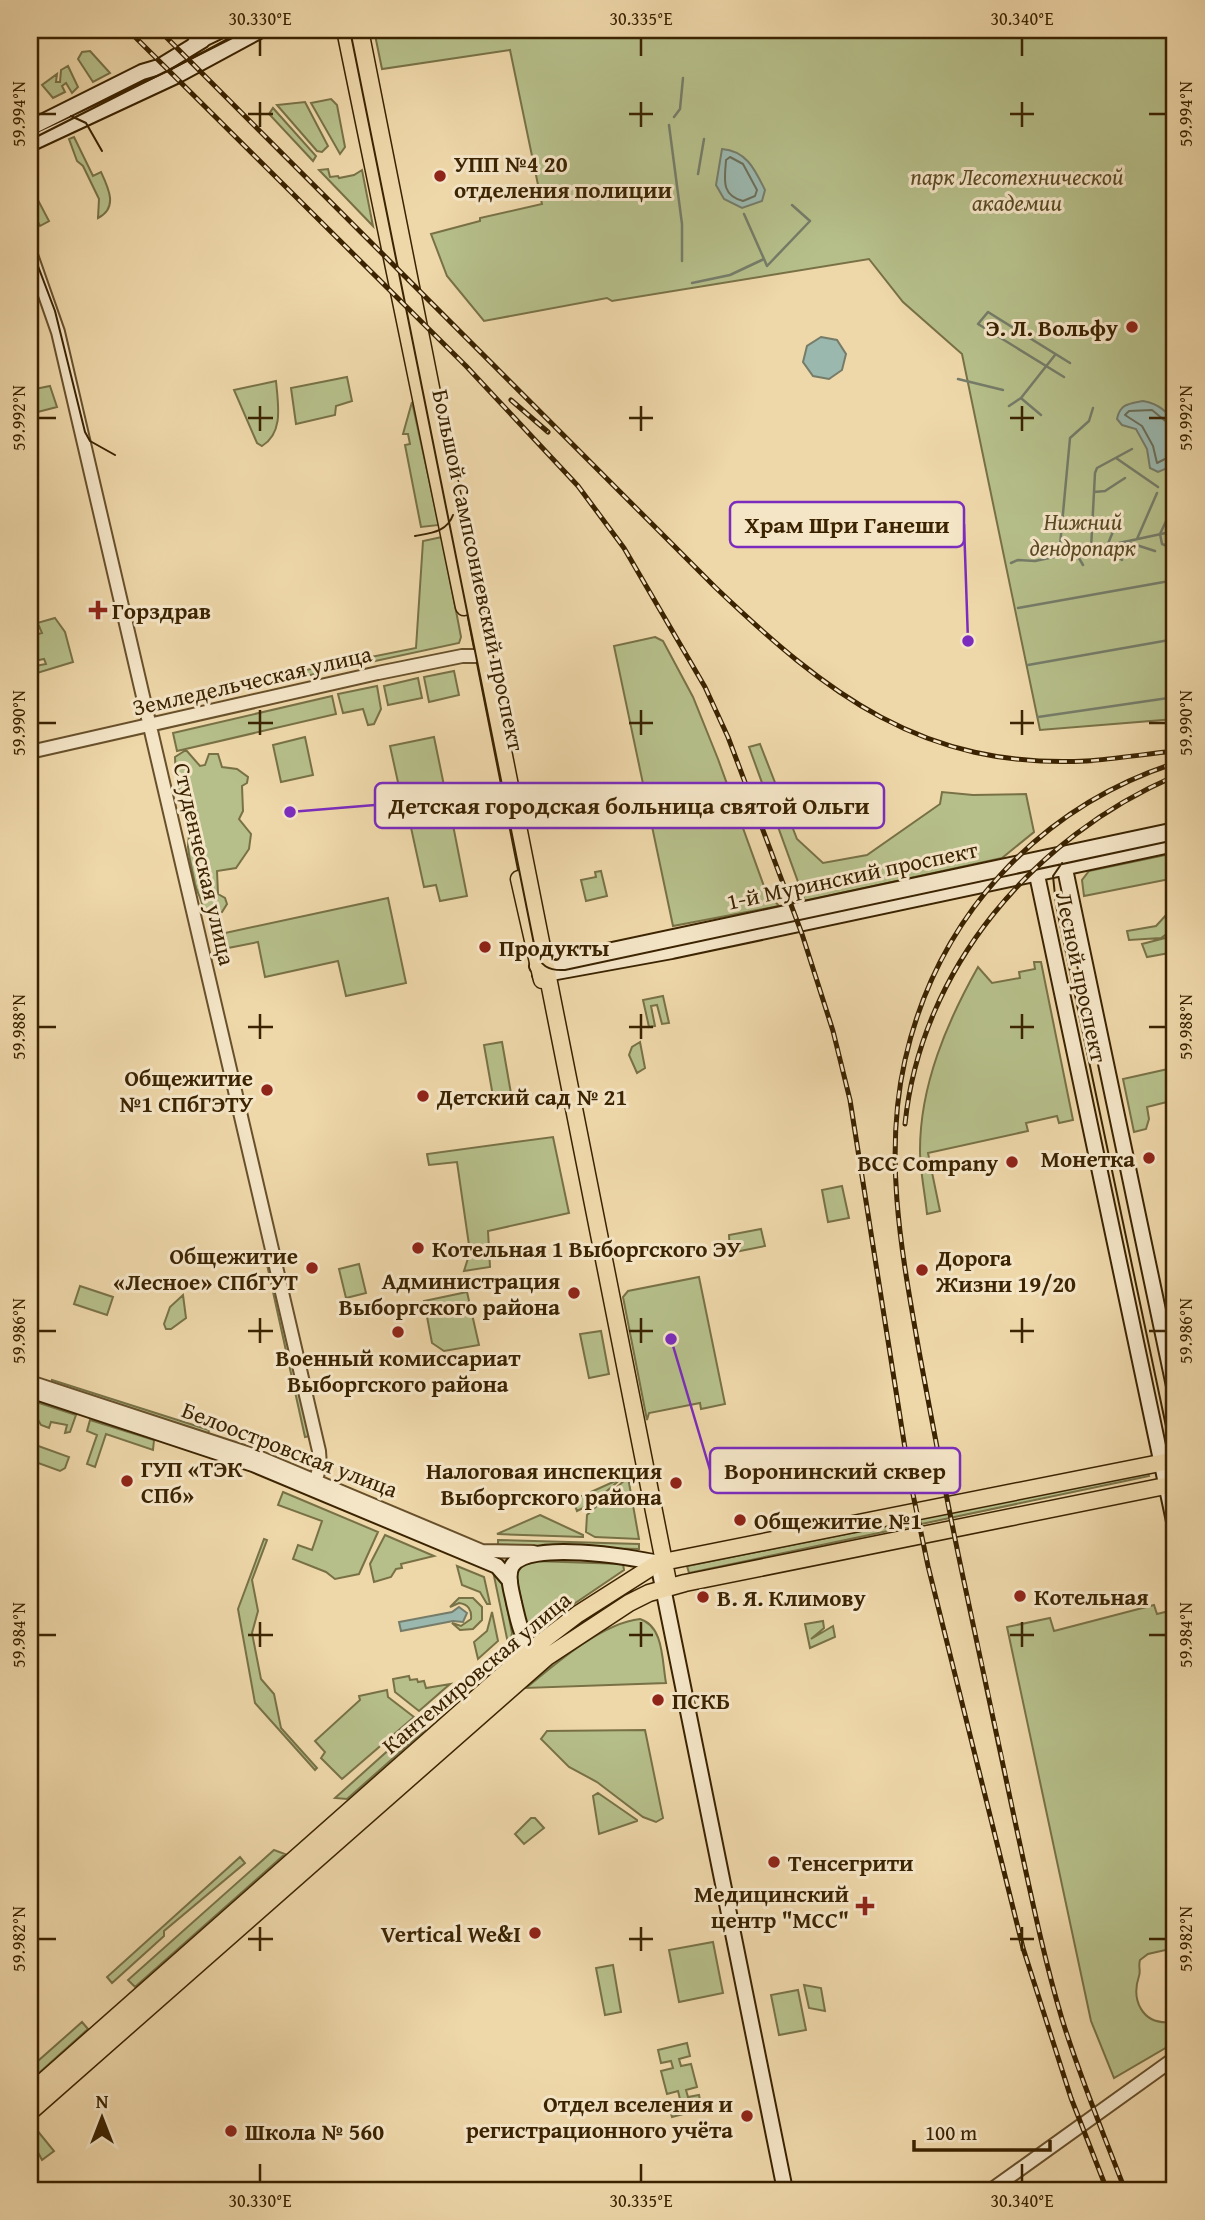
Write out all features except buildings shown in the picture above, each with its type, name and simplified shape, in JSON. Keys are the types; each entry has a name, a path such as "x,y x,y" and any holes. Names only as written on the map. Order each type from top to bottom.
{"main road":[{"path":"30,128 178,57 222,30"},
{"path":"30,144 150,88 192,62 261,30"},
{"name":"Большой Сампсониевский проспект","path":"345,30 544,969 785,2190"},
{"name":"Большой Сампсониевский проспект","path":"360,30 479,656"},
{"name":"1-й Муринский проспект","path":"544,969 1175,830"},
{"name":"1-й Муринский проспект","path":"544,969 1037,875 1175,844"},
{"name":"Лесной проспект","path":"1175,1391 1065,869 1048,857 1037,875 1168,1461 1175,1526"},
{"name":"Белоостровская улица","path":"30,1390 314,1485 497,1566 510,1581"},
{"name":"Кантемировская улица","path":"30,2093 532,1648 578,1614 661,1562 1168,1461"},
{"name":"Кантемировская улица","path":"30,2112 547,1657 619,1609 666,1588 1170,1485"},
{"path":"535,1552 513,1564 510,1581 521,1631 532,1648 547,1657"},
{"name":"Белоостровская улица","path":"535,1552 623,1555 661,1562"},
{"name":"Большой Сампсониевский проспект","path":"666,1588 795,2190"}],"street":[{"name":"Студенческая улица","path":"30,252 55,322 320,1451 314,1485"},
{"name":"Земледельческая улица","path":"30,752 377,673 479,656"},
{"name":"Белоостровская улица","path":"30,1382 210,1439 314,1485 482,1550 535,1552"},
{"path":"991,2190 1175,2058"}],"green space":[{"name":"парк Лесотехнической академии","path":"374,30 1175,30 1175,719 1040,730 962,354 903,302 869,259 612,301 607,298 484,321 447,276 431,234 480,221 480,218 542,204 510,50 382,69"},
{"path":"90,51 110,73 93,82 78,59 82,52"},
{"path":"68,66 78,87 72,93 66,83 62,86 65,92 53,98 42,85 57,74 56,82 60,82 61,70"},
{"path":"331,99 337,105 345,147 340,154 311,103"},
{"path":"305,102 328,146 322,152 317,151 277,105"},
{"path":"273,108 316,156 313,161 269,114"},
{"path":"74,137 93,176 101,172 109,191 108,209 98,218 99,199 83,166 77,161 69,139"},
{"path":"328,169 330,177 339,178 362,170 373,226 319,170"},
{"path":"30,185 49,221 40,226 30,207"},
{"path":"347,377 352,401 336,406 335,415 296,424 291,388"},
{"path":"276,381 277,426 274,434 262,446 257,443 234,390"},
{"path":"50,386 57,407 30,414 30,390"},
{"path":"412,402 439,525 421,527 405,445 410,444 408,434 403,434"},
{"path":"442,537 461,637 459,643 287,680 286,674 416,648 423,541"},
{"path":"55,618 65,632 73,662 37,673 35,666 46,664 44,659 34,661 30,636 42,633 39,626 34,627 37,623"},
{"path":"655,637 663,641 693,697 765,889 779,906 673,926 614,646"},
{"path":"454,671 459,695 429,702 424,677"},
{"path":"418,678 422,698 388,705 384,686"},
{"path":"377,686 381,709 374,724 368,725 363,709 343,713 338,694"},
{"path":"332,696 336,714 177,751 173,733"},
{"path":"305,737 313,775 281,782 273,745"},
{"path":"434,737 448,805 405,814 390,746"},
{"path":"760,744 797,839 823,863 867,855 940,804 942,792 973,795 1026,794 1034,832 1002,858 805,901 749,747"},
{"path":"186,750 200,766 205,765 209,754 218,754 222,767 237,769 248,777 247,783 242,786 243,811 239,819 251,834 249,849 236,868 217,871 218,894 225,898 227,904 222,912 210,914 203,909 195,884 189,851 189,832 179,794 175,757"},
{"path":"451,815 467,896 440,901 436,885 424,887 410,823"},
{"path":"1175,853 1175,878 1084,896 1082,880 1089,871"},
{"path":"601,871 607,896 586,901 581,880 596,877 595,872"},
{"path":"388,898 406,983 346,996 338,961 265,977 258,942 228,948 225,933"},
{"path":"1175,913 1175,928 1161,938 1129,940 1127,931 1156,926 1167,914"},
{"path":"1173,936 1175,952 1147,957 1142,944"},
{"path":"1034,962 1041,962 1073,1120 1059,1123 1057,1116 1026,1123 1028,1131 928,1153 940,1211 927,1214 920,1158 921,1126 930,1078 946,1032 978,967 992,983 1020,978 1019,972 1035,969"},
{"path":"663,996 669,1023 662,1024 657,1005 651,1006 655,1026 649,1027 643,1000"},
{"path":"502,1042 512,1099 494,1102 484,1045"},
{"path":"640,1042 645,1068 637,1073 629,1055 632,1047"},
{"path":"1168,1069 1175,1100 1147,1107 1149,1119 1146,1129 1134,1132 1123,1079"},
{"path":"553,1137 569,1213 488,1231 490,1267 464,1271 470,1252 457,1162 429,1165 427,1154"},
{"path":"842,1186 849,1218 828,1222 822,1190"},
{"path":"761,1229 765,1246 730,1253 729,1235"},
{"path":"264,1251 267,1251 310,1436 305,1437"},
{"path":"359,1264 366,1293 346,1298 339,1269"},
{"path":"699,1277 725,1404 701,1409 700,1403 649,1413 647,1420 623,1297 628,1291"},
{"path":"80,1286 113,1297 107,1315 74,1304"},
{"path":"467,1292 479,1345 444,1351 432,1343 424,1301"},
{"path":"183,1295 186,1318 171,1329 166,1329 164,1324 170,1307"},
{"path":"601,1331 609,1374 589,1378 580,1334"},
{"path":"52,1380 209,1430 208,1435 52,1386"},
{"path":"30,1400 76,1415 70,1432 65,1433 67,1425 51,1422 49,1428 41,1425 30,1406"},
{"path":"90,1420 154,1440 153,1450 106,1434 95,1467 87,1464 97,1435 87,1431"},
{"path":"30,1443 69,1457 65,1468 60,1471 30,1460"},
{"path":"1148,1473 1149,1476 689,1573 687,1566"},
{"path":"628,1477 639,1539 595,1537 586,1532 587,1515"},
{"path":"622,1478 593,1503 577,1511 573,1500"},
{"path":"283,1492 378,1532 359,1574 335,1579 326,1572 293,1559 298,1545 312,1550 322,1521 278,1505"},
{"path":"540,1515 583,1535 583,1537 497,1534"},
{"path":"385,1535 434,1556 401,1564 402,1568 396,1569 391,1577 374,1582 370,1564"},
{"path":"264,1539 267,1540 252,1580 258,1611 252,1633 261,1679 274,1694 281,1728 317,1768 315,1770 255,1703 238,1609"},
{"path":"498,1540 639,1544 639,1549 498,1546"},
{"path":"535,1561 623,1564 624,1570 531,1633 527,1628 516,1576 521,1563"},
{"path":"457,1566 484,1577 490,1604 487,1604 480,1592 462,1585"},
{"path":"497,1575 502,1581 512,1633 509,1648 494,1576"},
{"path":"459,1598 473,1598 482,1607 482,1620 473,1629 460,1630 452,1623 461,1626 471,1619 467,1606 459,1603 450,1607"},
{"path":"1175,1601 1175,1927 1168,1936 1170,1949 1148,1954 1140,1960 1137,1985 1141,2009 1153,2019 1171,2022 1174,2043 1114,2078 1091,2021 1007,1627 1050,1618 1054,1631 1154,1605 1157,1614 1169,1611 1167,1603"},
{"path":"492,1612 498,1641 478,1659 474,1642 487,1631"},
{"path":"640,1619 654,1629 658,1637 666,1683 526,1688 595,1636 625,1622"},
{"path":"823,1621 824,1628 811,1639 833,1626 835,1637 810,1648 805,1624"},
{"path":"409,1676 410,1680 424,1681 426,1688 450,1684 419,1711 395,1692 393,1679"},
{"path":"387,1690 388,1697 414,1717 342,1779 321,1758 325,1752 315,1741 360,1700 359,1696"},
{"path":"421,1721 425,1730 347,1799 335,1798"},
{"path":"645,1730 663,1818 656,1822 643,1817 597,1782 569,1767 541,1739 547,1731"},
{"path":"598,1793 637,1821 599,1834 593,1796"},
{"path":"531,1818 535,1818 544,1828 524,1844 515,1834"},
{"path":"274,1850 285,1854 135,1987 128,1980"},
{"path":"240,1857 245,1863 164,1931 164,1936 112,1983 107,1977"},
{"path":"713,1942 723,1993 679,2002 669,1950"},
{"path":"613,1965 621,2012 605,2015 596,1968"},
{"path":"804,1985 821,1988 825,2011 809,2008"},
{"path":"798,1990 806,2030 779,2035 771,1995"},
{"path":"82,2022 88,2029 30,2081 30,2068"},
{"path":"687,2043 690,2056 679,2059 681,2066 691,2064 697,2087 686,2090 688,2097 699,2095 702,2109 672,2117 668,2102 680,2099 678,2091 667,2094 661,2071 673,2068 671,2061 661,2063 658,2050"},
{"path":"36,2129 54,2151 42,2160 33,2143"}],"water":[{"path":"722,149 738,153 749,163 765,190 762,201 742,208 724,199 716,185"},
{"path":"821,337 837,340 846,354 842,370 829,379 813,376 803,362 807,346"},
{"path":"1143,401 1154,404 1170,417 1176,435 1170,467 1158,472 1150,468 1147,449 1136,429 1122,425 1117,419 1123,408"},
{"path":"459,1607 467,1613 463,1622 453,1621 401,1631 399,1622 452,1612"}],"waterway":[{"path":"674,117 680,109 683,78"},
{"path":"669,125 682,224 682,261"},
{"path":"698,174 704,139"},
{"path":"692,283 730,275 764,259 767,266 810,221 792,205"},
{"path":"744,214 764,259"},
{"path":"1064,377 978,324 988,312 1070,363"},
{"path":"1009,406 1021,398 1055,355"},
{"path":"958,379 1003,390"},
{"path":"1022,399 1041,415"},
{"path":"1059,556 1070,438 1089,421 1093,408"},
{"path":"1091,549 1097,468 1132,449"},
{"path":"1116,458 1158,487"},
{"path":"1094,492 1105,491 1125,478"},
{"path":"1137,539 1157,493"},
{"path":"1175,518 1168,517 1160,534 1162,544 1175,549"},
{"path":"1117,522 1107,546 1122,560"},
{"path":"1011,563 1018,560 1035,561 1175,531"},
{"path":"1127,542 1155,551"},
{"path":"1076,553 1083,565"},
{"path":"1018,608 1175,580"},
{"path":"1028,665 1175,639"},
{"path":"1038,717 1175,697"}],"tram line":[{"path":"30,140 248,30"},
{"path":"350,30 535,949 542,963 554,970 565,970 1175,840"},
{"path":"71,116 86,123 102,151"},
{"path":"30,245 55,311 85,432 90,441 115,455"},
{"path":"415,536 443,528 453,515"},
{"path":"1062,863 1053,876 1056,905 1175,1469"}],"railway":[{"path":"128,30 466,366 578,486 624,548 705,687 728,737 802,934 833,1031 850,1100 910,1480 928,1566 1023,1948 1071,2098 1107,2190"},
{"path":"159,30 715,587 756,626 838,691 881,717 926,738 975,752 1028,760 1086,761 1175,751"},
{"path":"511,400 548,432"},
{"path":"1125,2190 1062,2019 1026,1874 957,1549 919,1351 897,1205 896,1133 905,1060 920,1008 941,960 968,915 1000,875 1037,839 1079,808 1125,783 1175,763"},
{"path":"905,1124 915,1067 934,1012 960,961 993,914 1032,872 1076,834 1124,802 1175,776"}],"place":[{"name":"УПП №4 20 отделения полиции","path":"440,176"},
{"name":"Э. Л. Вольфу","path":"1132,327"},
{"name":"Горздрав","path":"98,610"},
{"name":"Храм Шри Ганеши","path":"968,641"},
{"name":"Детская городская больница святой Ольги","path":"290,812"},
{"name":"Продукты","path":"485,947"},
{"name":"Общежитие №1 СПбГЭТУ","path":"267,1090"},
{"name":"Детский сад № 21","path":"423,1096"},
{"name":"Монетка","path":"1149,1158"},
{"name":"BCC Company","path":"1012,1162"},
{"name":"Котельная 1 Выборгского ЭУ","path":"418,1248"},
{"name":"Общежитие «Лесное» СПбГУТ","path":"312,1268"},
{"name":"Дорога Жизни 19/20","path":"922,1270"},
{"name":"Администрация Выборгского района","path":"574,1293"},
{"name":"Военный комиссариат Выборгского района","path":"398,1332"},
{"name":"Воронинский сквер","path":"671,1339"},
{"name":"ГУП «ТЭК СПб»","path":"127,1481"},
{"name":"Налоговая инспекция Выборгского района","path":"676,1483"},
{"name":"Общежитие №1","path":"740,1520"},
{"name":"Котельная","path":"1020,1596"},
{"name":"В. Я. Климову","path":"703,1597"},
{"name":"ПСКБ","path":"658,1700"},
{"name":"Тенсегрити","path":"774,1862"},
{"name":"Медицинский центр \"МСС\"","path":"865,1906"},
{"name":"Vertical We&I","path":"535,1933"},
{"name":"Отдел вселения и регистрационного учёта","path":"747,2116"},
{"name":"Школа № 560","path":"231,2131"}],"park label":[{"name":"Нижний дендропарк","path":"1083,534"}]}
